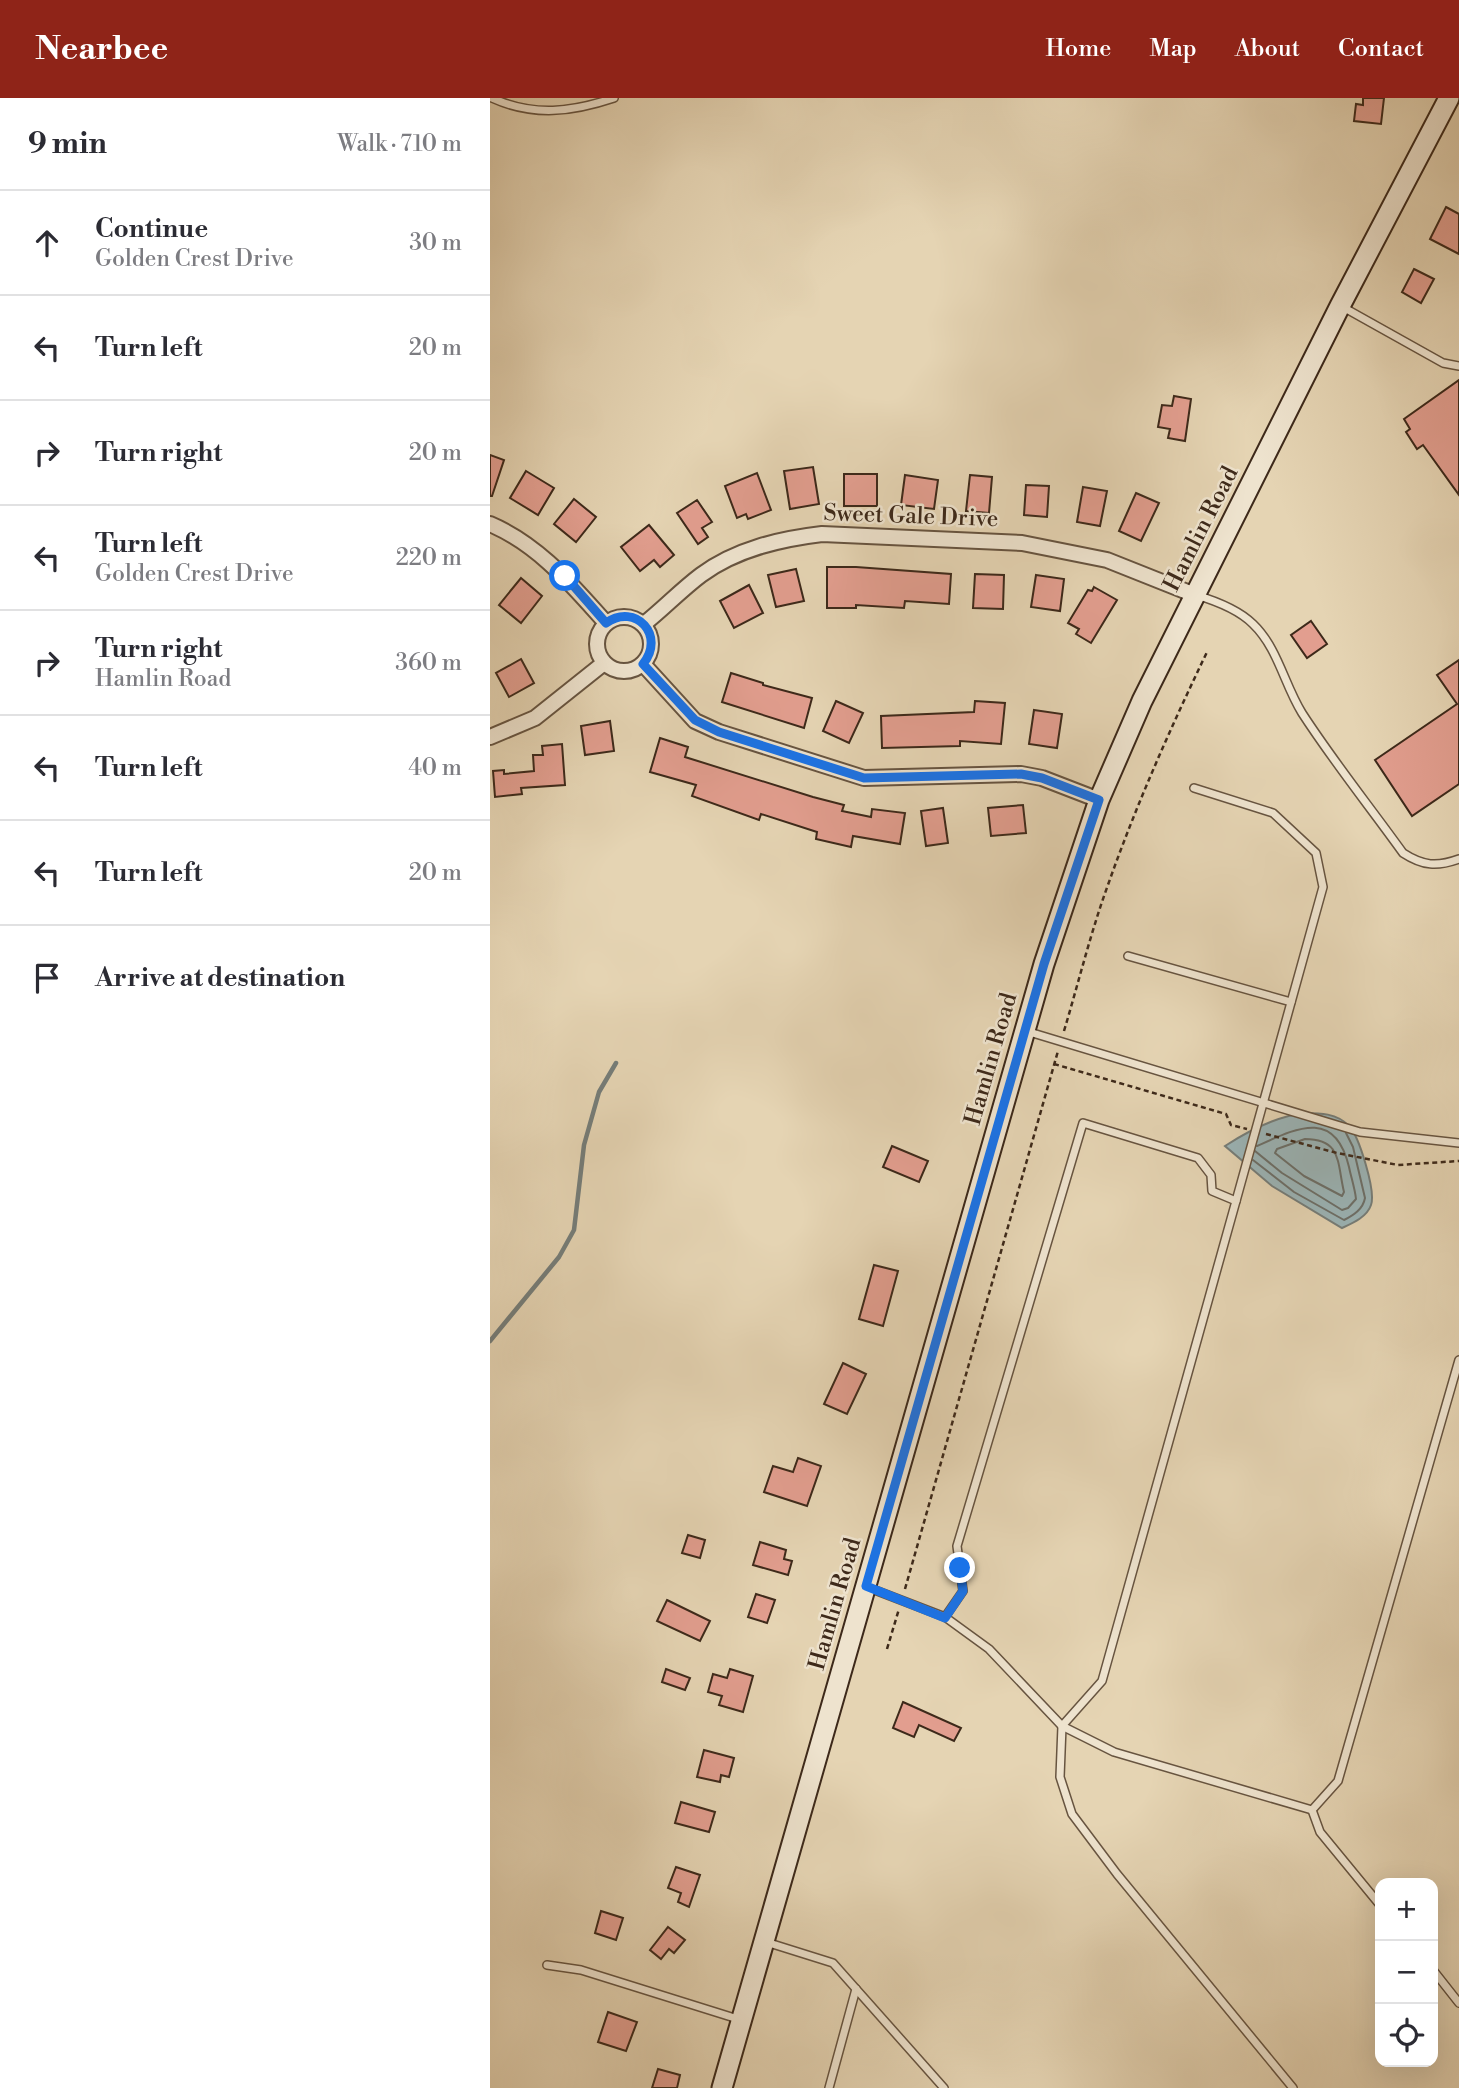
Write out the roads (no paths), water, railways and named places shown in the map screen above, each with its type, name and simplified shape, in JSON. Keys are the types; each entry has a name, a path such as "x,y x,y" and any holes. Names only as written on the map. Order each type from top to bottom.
{"street":[{"name":"Hamlin Road","path":"722,2088 955,1269 1063,902 1099,800 1142,701 1340,306 1449,98"},
{"path":"490,524 518,537 543,556 565,576 606,623"},
{"name":"Sweet Gale Drive","path":"644,624 701,575 737,553 790,538 822,534 1022,543 1107,561 1195,595"},
{"path":"625,617 644,624 652,644 651,652 643,664 623,672 604,663 597,650 597,642 606,623 625,617"},
{"path":"490,737 535,718 604,663"},
{"path":"643,664 695,720 719,732 864,778 1021,774 1042,778 1099,800"}],"lane":[{"path":"492,98 542,112 568,111 614,98"},
{"path":"1340,306 1443,363 1459,366"},
{"path":"1195,595 1233,609 1252,623 1265,638 1302,713 1403,853 1416,862 1432,866 1459,859"},
{"path":"1194,788 1273,813 1317,853 1323,887 1102,1681 1062,1726 1060,1777 1072,1814 1117,1874 1293,2088"},
{"path":"1128,956 1292,1002"},
{"path":"1026,1031 1360,1132 1459,1143"},
{"path":"945,1618 963,1591 957,1546 1083,1123 1198,1158 1210,1175 1212,1191 1236,1202"},
{"path":"1312,1810 1338,1781 1459,1360"},
{"path":"866,1586 945,1618 989,1648 1062,1726 1114,1752 1312,1810"},
{"path":"1312,1810 1320,1832 1375,1899"},
{"path":"763,1942 833,1963 944,2088"},
{"path":"547,1965 581,1970 741,2020"},
{"path":"1438,1976 1459,2003"},
{"path":"829,2088 856,1989"}],"water":[{"path":"1303,1113 1339,1118 1349,1126 1362,1152 1369,1176 1371,1205 1363,1216 1342,1228 1272,1186 1225,1146 1262,1125"}],"waterway":[{"path":"490,1341 559,1257 574,1230 584,1145 599,1092 616,1063"}]}
